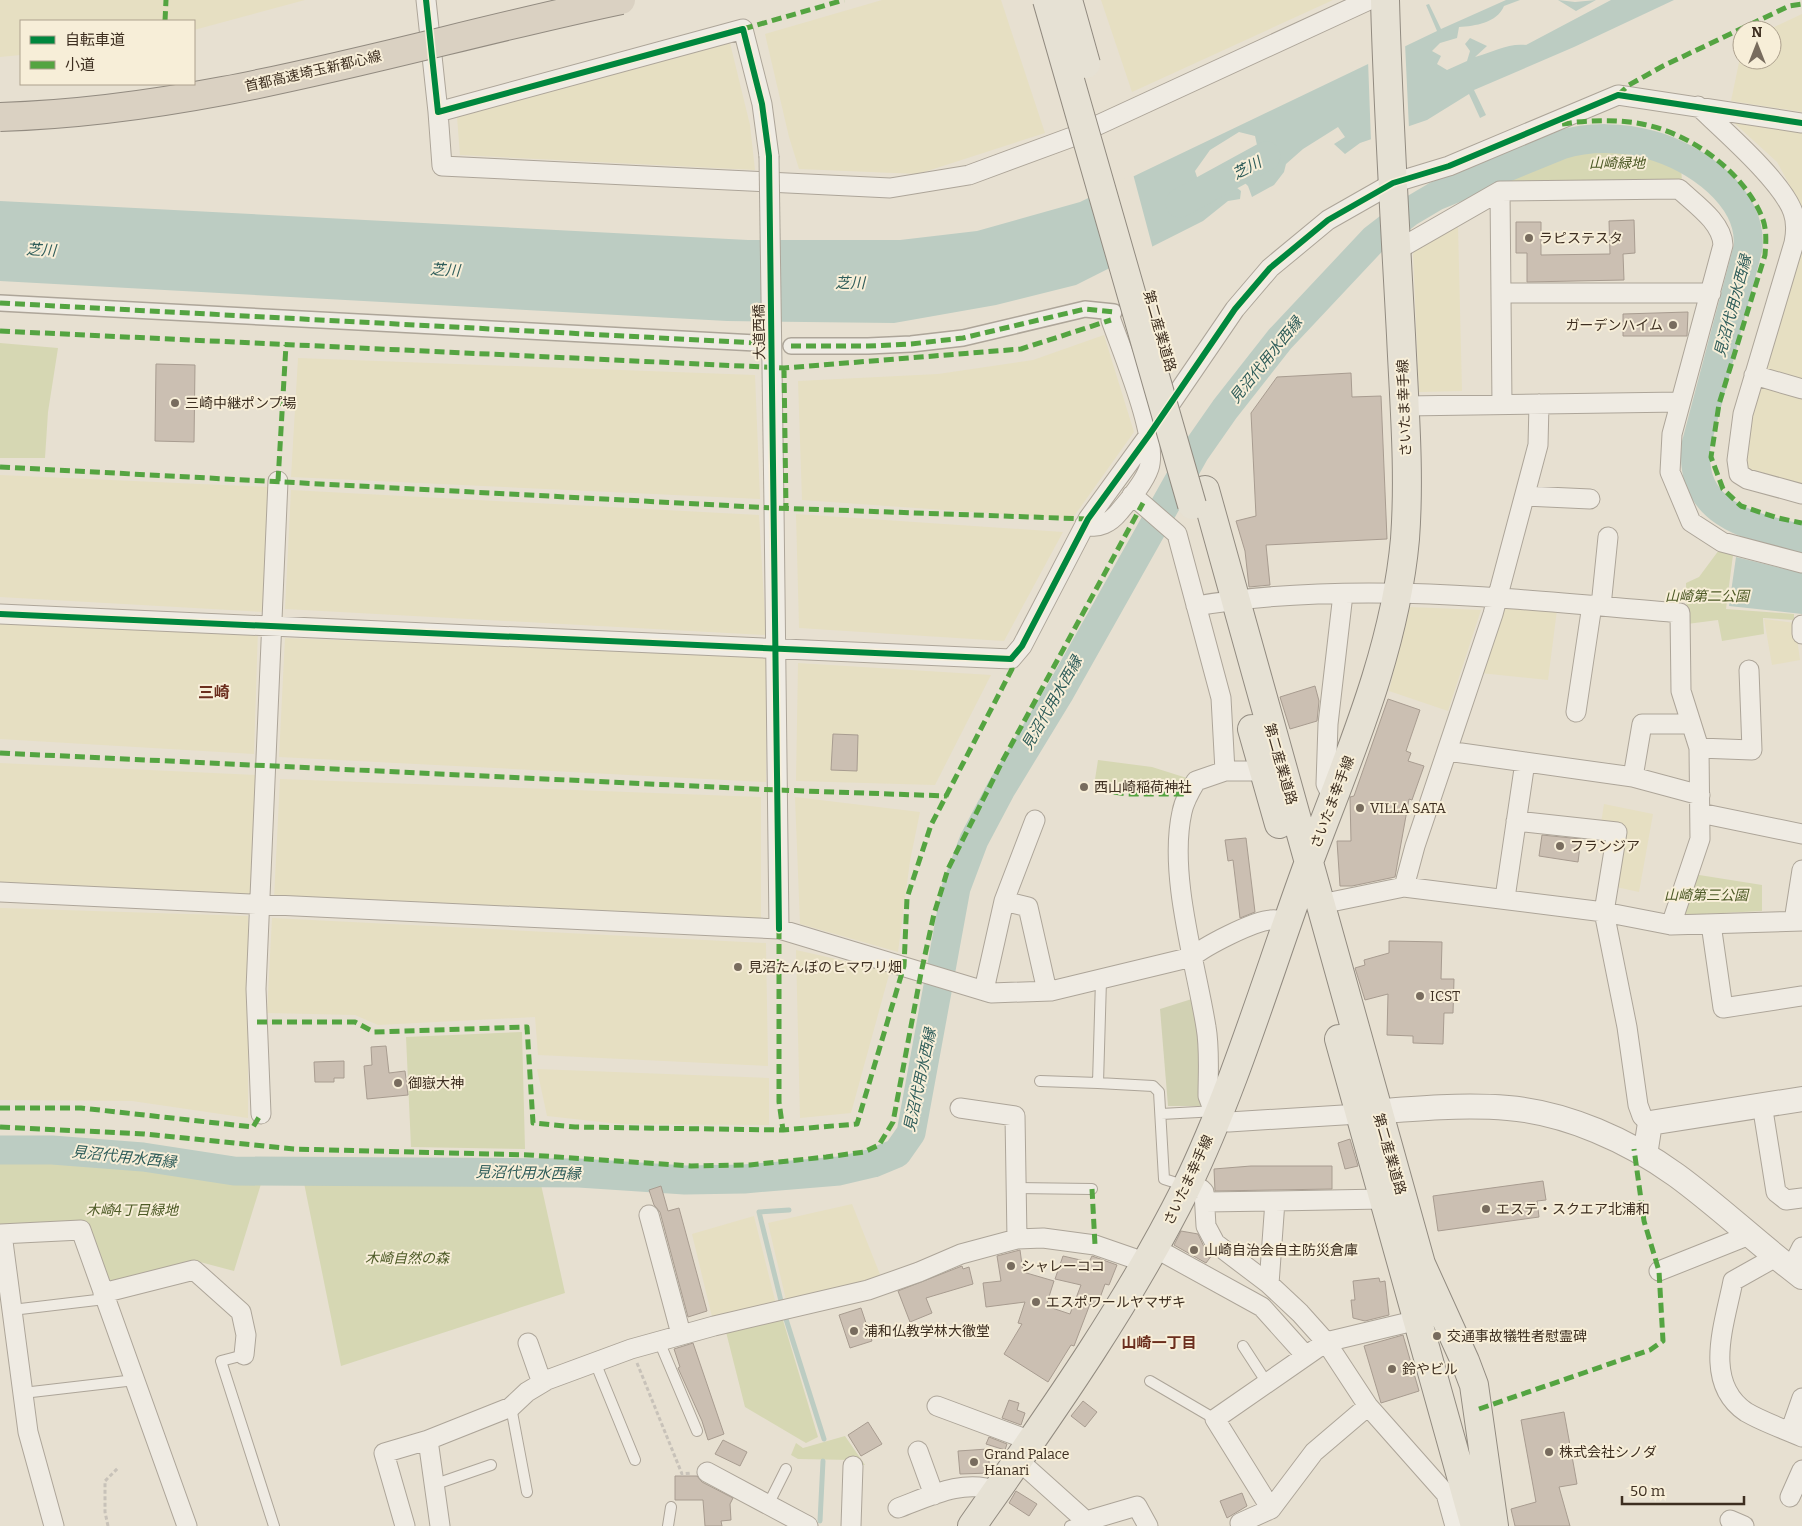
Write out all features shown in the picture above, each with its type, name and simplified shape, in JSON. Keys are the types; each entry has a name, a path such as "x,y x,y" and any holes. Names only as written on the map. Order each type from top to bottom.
{"highway":[{"name":"首都高速埼玉新都心線","path":"195,84 461,25 550,0"},
{"name":"首都高速埼玉新都心線","path":"0,117 90,110 222,91 297,76 527,20 621,0"}],"main road":[{"name":"第二産業道路","path":"1048,0 1198,498"},
{"name":"第二産業道路","path":"1068,0 1198,498 1216,603 1263,771 1310,898 1369,1113 1421,1264 1474,1385 1479,1409 1488,1494 1494,1526"},
{"name":"さいたま幸手線","path":"978,1522 996,1491 1092,1354 1151,1256 1196,1194 1217,1116 1286,923 1310,898 1309,862 1364,717 1398,594 1406,518 1405,406 1393,183 1380,3"},
{"name":"第二産業道路","path":"1216,603 1309,862"},
{"name":"第二産業道路","path":"1369,1113 1383,1199 1475,1526"}],"street":[{"path":"426,0 442,166 890,188 969,174 1053,146 1380,3"},
{"name":"大道西橋","path":"438,112 743,29 762,104 769,156 779,930"},
{"path":"0,614 776,647 1010,659 1022,646 1085,524 1149,435 1235,309 1270,268 1328,220 1393,183 1449,166 1618,95 1802,123"},
{"path":"1698,106 1744,150 1785,197 1795,220 1798,244 1743,414 1737,460 1739,474 1747,479 1802,494"},
{"path":"1396,245 1500,191 1679,189 1717,227 1723,238 1723,245 1672,434 1670,472 1691,522 1722,542 1802,564"},
{"path":"1500,191 1502,405"},
{"path":"1502,293 1711,292"},
{"path":"0,303 756,343"},
{"path":"791,346 912,344 963,338 1085,309 1113,316 1149,435 1149,467 1132,495 1108,522 1096,526 1085,524"},
{"path":"1754,376 1802,389"},
{"path":"1405,406 1680,402"},
{"path":"1404,887 1497,598 1538,445 1539,404"},
{"path":"261,1114 256,989 278,482"},
{"path":"1132,495 1177,534 1216,603 1225,770"},
{"path":"1525,496 1590,499"},
{"path":"1576,712 1608,537"},
{"path":"1333,798 1326,784 1328,724 1343,594"},
{"path":"1216,603 1343,594 1398,594 1497,598 1680,613 1681,691 1699,748 1700,839 1671,925"},
{"path":"1802,625 1802,634"},
{"path":"1699,748 1752,750 1749,670"},
{"path":"1633,777 1642,724 1691,724"},
{"path":"1447,751 1633,777 1700,804 1802,834"},
{"path":"1504,898 1525,762"},
{"path":"1263,771 1225,770 1196,781 1182,811 1178,833 1179,870 1192,957 1206,1029 1208,1096 1217,1116 1229,1122 1436,1108 1509,1108 1534,1112 1578,1125 1645,1155 1676,1175 1752,1234 1789,1268"},
{"path":"984,990 1004,901 1035,820"},
{"path":"1516,821 1617,832 1604,912 1626,1027 1638,1105 1642,1116 1650,1123"},
{"path":"1310,898 1404,887 1604,912 1671,925 1798,921 1802,870"},
{"path":"0,892 779,930 991,993 1047,991 1101,980 1192,957 1202,948 1260,922 1271,920 1286,923"},
{"path":"1004,901 1028,907 1047,991"},
{"path":"1712,924 1723,1008 1802,996"},
{"path":"1650,1123 1802,1099"},
{"path":"1762,1104 1776,1192 1786,1200 1802,1198"},
{"path":"960,1108 1015,1116 1017,1239"},
{"path":"1645,1155 1650,1123"},
{"path":"1383,1199 1275,1201 1196,1194 1206,1226 1215,1243 1269,1284 1300,1313 1326,1342 1368,1406 1446,1494 1455,1526"},
{"path":"1269,1284 1275,1201"},
{"path":"649,1215 681,1334"},
{"path":"54,1526 28,1432 1,1234 81,1230 187,1526"},
{"path":"1659,1271 1752,1234"},
{"path":"405,1526 384,1453 428,1440 511,1408 527,1392 542,1383 659,1340 868,1290 919,1272 961,1254 1017,1239 1043,1238 1096,1245 1151,1256 1262,1307 1306,1356"},
{"path":"1802,1247 1789,1268 1733,1281 1719,1355 1720,1371 1727,1393 1747,1412 1796,1434 1802,1398"},
{"path":"104,1296 194,1270 241,1312 246,1335 244,1355"},
{"path":"1271,1509 1215,1419 1326,1342 1418,1320"},
{"path":"528,1343 542,1383"},
{"path":"937,1406 1024,1450 1081,1524 1137,1506 1148,1526"},
{"path":"1241,1526 1240,1523 1271,1509 1314,1452 1368,1406"},
{"path":"428,1440 440,1526"},
{"path":"918,1451 934,1494"},
{"path":"851,1526 853,1466"},
{"path":"1790,1497 1802,1470"},
{"path":"707,1472 808,1526"},
{"path":"898,1508 944,1491 983,1486 996,1491"}],"lane":[{"path":"1098,1083 1101,980"},
{"path":"1040,1081 1153,1086 1159,1092 1164,1179 1196,1194"},
{"path":"1161,1114 1217,1116"},
{"path":"1016,1188 1092,1189"},
{"path":"12,1310 104,1296"},
{"path":"659,1340 697,1431"},
{"path":"1243,1346 1267,1383"},
{"path":"244,1355 221,1361 274,1526"},
{"path":"595,1362 635,1460"},
{"path":"23,1393 135,1380"},
{"path":"1150,1381 1215,1419"},
{"path":"511,1408 527,1492"},
{"path":"433,1485 491,1465"},
{"path":"768,1505 786,1469"},
{"path":"668,1526 671,1507"}],"path":[{"path":"633,1355 682,1474 707,1472"},
{"path":"108,1526 105,1512 106,1481 118,1468"}],"shaded area":[{"path":"0,0 305,0 195,30 195,20 20,20 20,55 0,57"},
{"path":"882,0 1001,0 1045,133 918,174 799,169 789,137 765,34"},
{"path":"1101,0 1333,0 1132,92"},
{"path":"1802,14 1802,112 1731,101 1737,70 1782,70 1782,23"},
{"path":"730,43 750,125 755,170 460,155 457,117"},
{"path":"1731,120 1802,131 1802,208 1777,162"},
{"path":"1458,226 1462,391 1419,392 1413,254 1415,250"},
{"path":"1799,251 1802,252 1802,383 1760,372"},
{"path":"1104,335 1134,432 1072,519 802,500 798,381 938,374 1033,360"},
{"path":"298,358 755,375 760,499 291,477"},
{"path":"1758,386 1802,397 1802,486 1756,475 1745,467 1744,445"},
{"path":"0,475 268,487 264,612 0,597"},
{"path":"291,490 759,515 766,635 285,609"},
{"path":"796,514 1063,532 1004,641 799,628"},
{"path":"1409,607 1481,610 1448,711 1389,691"},
{"path":"1505,607 1557,610 1548,680 1480,673"},
{"path":"0,618 258,629 254,754 0,739"},
{"path":"1764,619 1795,623 1800,660 1772,665"},
{"path":"285,638 766,656 766,782 279,757"},
{"path":"798,663 991,675 935,785 796,781"},
{"path":"0,763 256,775 252,900 0,885"},
{"path":"280,779 761,797 761,923 274,898"},
{"path":"795,797 920,812 910,861 898,952 800,924"},
{"path":"1604,804 1653,814 1639,892 1616,887 1626,826 1601,823"},
{"path":"0,908 248,916 248,1118 132,1101 0,1100"},
{"path":"272,918 766,943 768,1066 538,1055 535,1017 378,1025 355,1015 267,1013"},
{"path":"796,950 890,971 851,1113 800,1118"},
{"path":"537,1069 769,1078 769,1125 619,1124 547,1116"},
{"path":"852,1204 881,1277 786,1300 768,1223"},
{"path":"754,1216 776,1304 712,1317 692,1234"}],"green space":[{"name":"山崎緑地","path":"1618,145 1646,151 1681,166 1682,182 1500,183 1499,178 1552,157 1582,148"},
{"path":"0,343 58,348 48,412 45,458 0,458"},
{"name":"山崎第二公園","path":"1719,550 1733,555 1726,609 1794,614 1794,620 1763,618 1764,634 1722,641 1718,620 1687,624 1686,583 1699,577"},
{"path":"1098,760 1152,767 1190,779 1184,789 1094,786"},
{"name":"山崎第三公園","path":"1693,874 1762,885 1762,911 1684,915"},
{"path":"1195,998 1202,1029 1201,1106 1168,1106 1160,1009"},
{"path":"522,1032 525,1149 411,1147 406,1037"},
{"name":"木崎自然の森","path":"0,1154 100,1157 244,1177 430,1176 540,1180 565,1293 341,1366 304,1183 261,1184 234,1271 200,1262 117,1282 106,1279 85,1221 0,1227"},
{"path":"782,1317 818,1437 806,1443 745,1407 726,1332"},
{"path":"845,1436 865,1465 853,1464 852,1460 798,1459 791,1455 796,1443 803,1448"}],"water":[{"path":"1506,0 1520,0 1504,6 1501,12 1491,20 1472,26 1459,27 1457,38 1440,43 1432,51 1441,56 1437,64 1447,70 1467,61 1470,51 1465,44 1470,38 1487,46 1475,57 1507,47 1526,45 1611,0 1674,0 1574,47 1474,90 1486,115 1480,118 1469,94 1427,120 1360,143 1345,154 1334,144 1345,137 1338,127 1303,149 1286,164 1284,172 1274,185 1252,197 1248,186 1242,180 1232,184 1241,191 1240,199 1228,201 1203,221 1076,285 996,305 894,323 727,321 0,281 0,201 748,240 900,240 977,231 1080,202 1437,31 1426,5 1429,4 1441,29","holes":["1239,132 1255,136 1257,145 1255,155 1217,188 1210,181 1198,180 1195,171 1210,150"]},
{"path":"1558,0 1575,2 1596,0 1576,11"},
{"path":"1736,557 1802,573 1802,614 1729,606"}],"pier":[{"path":"1405,43 1409,129 1371,142 1368,60"},
{"path":"1133,174 1153,249 1110,271 1088,195"}],"building":[{"name":"ラピステスタ","path":"1634,220 1635,253 1623,254 1624,280 1527,282 1527,253 1516,253 1516,222 1541,222 1541,255 1610,254 1609,221"},
{"path":"1688,312 1687,336 1623,336 1623,314"},
{"name":"三崎中継ポンプ場","path":"156,364 195,365 194,442 155,441"},
{"path":"1351,373 1352,397 1381,396 1387,539 1266,545 1270,585 1249,587 1245,551 1236,521 1256,516 1251,413 1277,377"},
{"path":"1315,686 1319,701 1317,721 1290,729 1280,697"},
{"path":"1388,699 1420,710 1406,751 1411,753 1408,761 1424,766 1412,800 1409,799 1395,877 1352,886 1340,886 1337,841 1351,841 1350,797 1354,796"},
{"path":"833,734 858,735 857,771 831,770"},
{"name":"フランジア","path":"1542,835 1581,839 1578,862 1539,856"},
{"path":"1246,838 1255,912 1240,918 1233,860 1228,861 1225,840"},
{"path":"1389,941 1442,942 1441,979 1454,979 1453,1013 1444,1013 1443,1044 1413,1043 1413,1036 1387,1035 1388,994 1365,1000 1355,968 1365,965 1364,960 1389,953"},
{"path":"386,1046 389,1073 405,1071 408,1095 367,1099 364,1066 372,1065 371,1047"},
{"path":"344,1061 344,1078 334,1078 334,1082 315,1082 314,1062"},
{"path":"1350,1139 1358,1166 1345,1169 1338,1143"},
{"path":"1251,1166 1332,1166 1332,1189 1215,1191 1214,1169"},
{"name":"エステ・スクエア北浦和","path":"1543,1181 1546,1200 1537,1201 1539,1217 1438,1231 1433,1196"},
{"path":"661,1186 668,1211 679,1208 707,1311 688,1317 660,1212 654,1205 649,1190"},
{"name":"山崎自治会自主防災倉庫","path":"1181,1231 1198,1234 1205,1249 1212,1255 1206,1263 1174,1245"},
{"path":"1020,1250 1023,1272 1054,1281 1046,1306 1070,1314 1081,1285 1055,1279 1063,1256 1089,1262 1092,1256 1117,1265 1109,1285 1105,1284 1097,1306 1090,1304 1074,1346 1071,1345 1048,1382 1004,1354 1022,1324 1018,1323 1025,1302 986,1307 983,1283 1001,1281 997,1256"},
{"path":"962,1266 963,1269 969,1267 973,1284 926,1298 932,1313 910,1322 898,1291"},
{"path":"1379,1278 1380,1282 1385,1281 1389,1315 1365,1321 1353,1318 1351,1300 1355,1300 1353,1281"},
{"path":"861,1308 872,1341 850,1348 839,1315"},
{"name":"鈴やビル","path":"1403,1335 1419,1391 1381,1403 1364,1346"},
{"path":"693,1343 724,1434 708,1440 702,1421 678,1368 680,1367 674,1349"},
{"path":"1009,1400 1019,1403 1017,1410 1025,1413 1021,1425 1002,1418"},
{"path":"1083,1401 1097,1412 1085,1427 1071,1416"},
{"name":"株式会社シノダ","path":"1564,1412 1577,1484 1559,1487 1570,1526 1515,1526 1511,1509 1536,1502 1521,1420"},
{"path":"868,1422 882,1444 861,1456 848,1435"},
{"path":"989,1437 1007,1444 1005,1450 986,1444"},
{"path":"723,1440 747,1452 740,1466 715,1454"},
{"name":"Grand Palace Hanari","path":"988,1449 990,1473 960,1474 958,1451"},
{"path":"675,1476 697,1476 702,1482 733,1498 730,1504 731,1520 721,1521 722,1526 705,1526 703,1500 675,1500"},
{"path":"1016,1491 1037,1504 1029,1516 1009,1503"},
{"path":"1242,1493 1247,1506 1227,1518 1220,1501"}],"waterway":[{"name":"見沼代用水西縁","path":"0,1150 52,1150 143,1157 234,1171 579,1173 685,1180 744,1179 839,1171 873,1163 897,1153 911,1133 956,888 974,840 1001,789 1060,692 1195,452 1225,409 1280,339 1374,239 1409,212 1436,196 1561,145 1583,140 1618,139 1640,142 1668,151 1702,169 1718,182 1731,196 1741,212 1747,229 1748,248 1696,445 1696,468 1702,487 1712,502 1726,513 1762,529 1802,539"},
{"name":"芝川","path":"1180,203 1266,156"},
{"path":"782,1305 759,1212 789,1210"},
{"path":"785,1316 824,1439"},
{"path":"820,1521 823,1461"}],"marked path":[{"path":"165,20 166,0"},
{"path":"743,29 844,0"},
{"path":"1618,95 1629,85 1663,66 1789,6 1802,4"},
{"path":"1562,124 1622,121 1642,124 1678,136 1696,145 1713,157 1742,184 1753,200 1765,226 1765,255 1719,404 1711,457 1723,489 1741,506 1778,518 1802,523"},
{"path":"0,303 756,343"},
{"path":"791,346 911,344 963,338 1085,309 1114,312"},
{"path":"0,331 784,368 1021,349 1111,320"},
{"path":"278,481 286,345"},
{"path":"784,368 786,508"},
{"path":"0,467 774,508 1088,519"},
{"path":"0,1127 144,1134 294,1149 529,1155 691,1166 750,1165 826,1157 864,1152 879,1145 893,1122 921,973 934,914 948,869 1003,760 1143,503"},
{"path":"257,1022 355,1022 374,1032 527,1027 533,1123 575,1127 783,1130 857,1124 904,966 907,898 931,825 1012,669 1011,659"},
{"path":"0,753 777,790 947,796"},
{"path":"1099,790 1127,794 1188,794"},
{"path":"779,929 779,1102 783,1130"},
{"path":"0,1108 81,1108 253,1127 261,1114"},
{"path":"1479,1409 1650,1350 1663,1341 1659,1271 1644,1221 1634,1149"},
{"path":"1092,1189 1095,1245"}],"cycle path":[{"path":"426,0 438,112 743,29 762,104 769,156 779,929"},
{"path":"0,614 1011,659 1022,646 1088,519 1149,435 1235,309 1270,268 1328,220 1393,183 1449,166 1618,95 1802,123"}],"place":[{"name":"ラピステスタ","path":"1529,238"},
{"name":"ガーデンハイム","path":"1673,325"},
{"name":"三崎中継ポンプ場","path":"175,403"},
{"name":"西山崎稲荷神社","path":"1084,787"},
{"name":"VILLA SATA","path":"1360,808"},
{"name":"フランジア","path":"1560,846"},
{"name":"見沼たんぼのヒマワリ畑","path":"738,967"},
{"name":"ICST","path":"1420,996"},
{"name":"御嶽大神","path":"398,1083"},
{"name":"エステ・スクエア北浦和","path":"1486,1209"},
{"name":"山崎自治会自主防災倉庫","path":"1194,1250"},
{"name":"シャレーココ","path":"1011,1266"},
{"name":"エスポワールヤマザキ","path":"1036,1302"},
{"name":"浦和仏教学林大徹堂","path":"854,1331"},
{"name":"交通事故犠牲者慰霊碑","path":"1437,1336"},
{"name":"鈴やビル","path":"1392,1369"},
{"name":"株式会社シノダ","path":"1549,1452"},
{"name":"Grand Palace Hanari","path":"974,1462"}],"district":[{"name":"三崎","path":"214,692"},
{"name":"山崎一丁目","path":"1159,1343"}],"park label":[{"name":"木崎4丁目緑地","path":"132,1210"}]}
